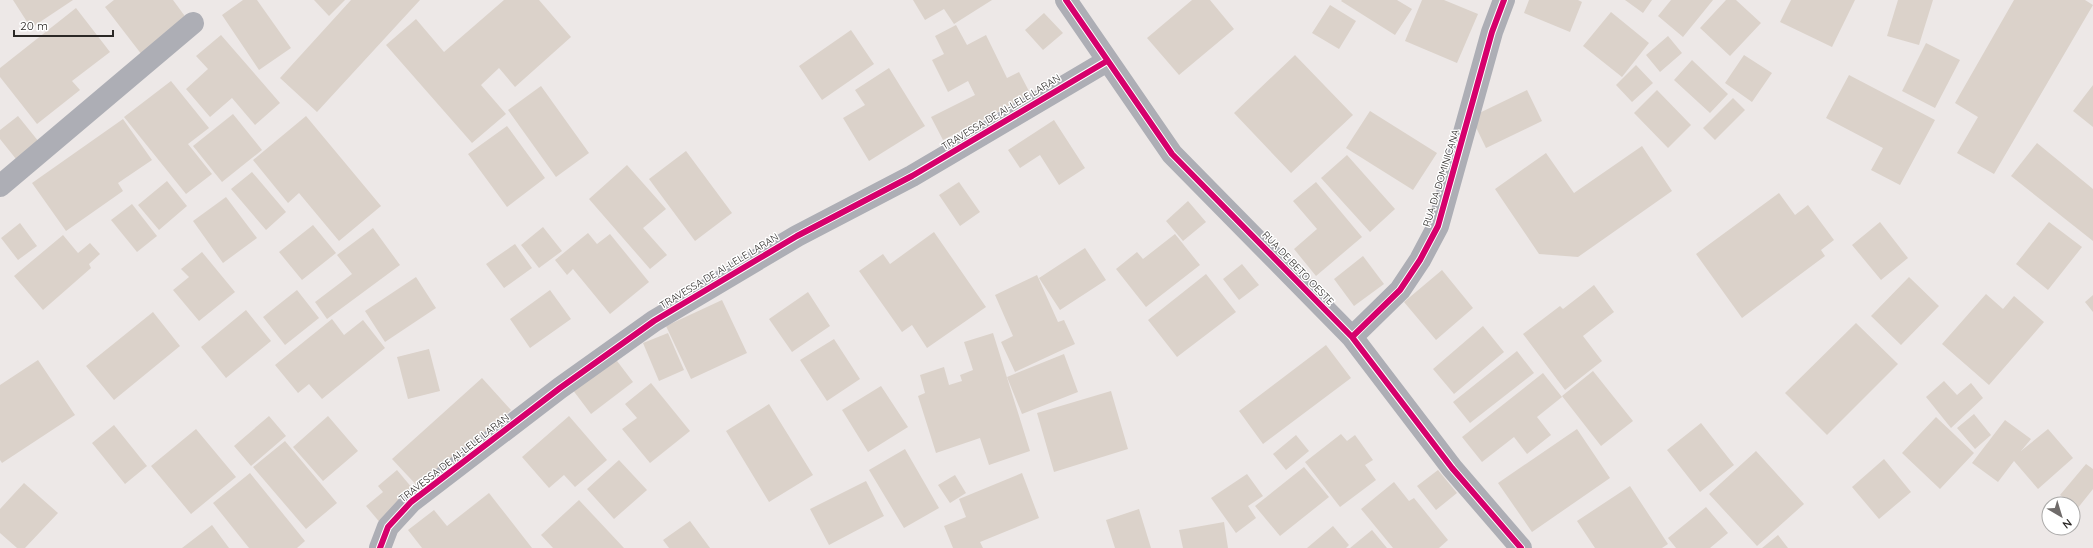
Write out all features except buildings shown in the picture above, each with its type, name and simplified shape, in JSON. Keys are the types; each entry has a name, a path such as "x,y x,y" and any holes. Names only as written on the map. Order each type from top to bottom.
{"street":[{"name":"RUA DE BETO OESTE","path":"1066,0 1172,154 1352,337 1452,468 1521,548"},
{"name":"RUA DA DOMINICANA","path":"1352,337 1400,290 1420,260 1438,226 1492,32 1504,0"},
{"path":"0,186 193,23"},
{"name":"TRAVESSA DE AI-LELE LARAN","path":"380,548 388,527 411,502 560,388 654,321 797,236 912,176 1107,61"}],"cycle path":[{"path":"1066,0 1172,154 1352,337 1452,468 1521,548"},
{"path":"1352,337 1400,290 1420,260 1438,226 1492,32 1504,0"},
{"path":"380,548 388,527 411,502 560,388 654,321 797,236 912,176 1107,61"}]}
